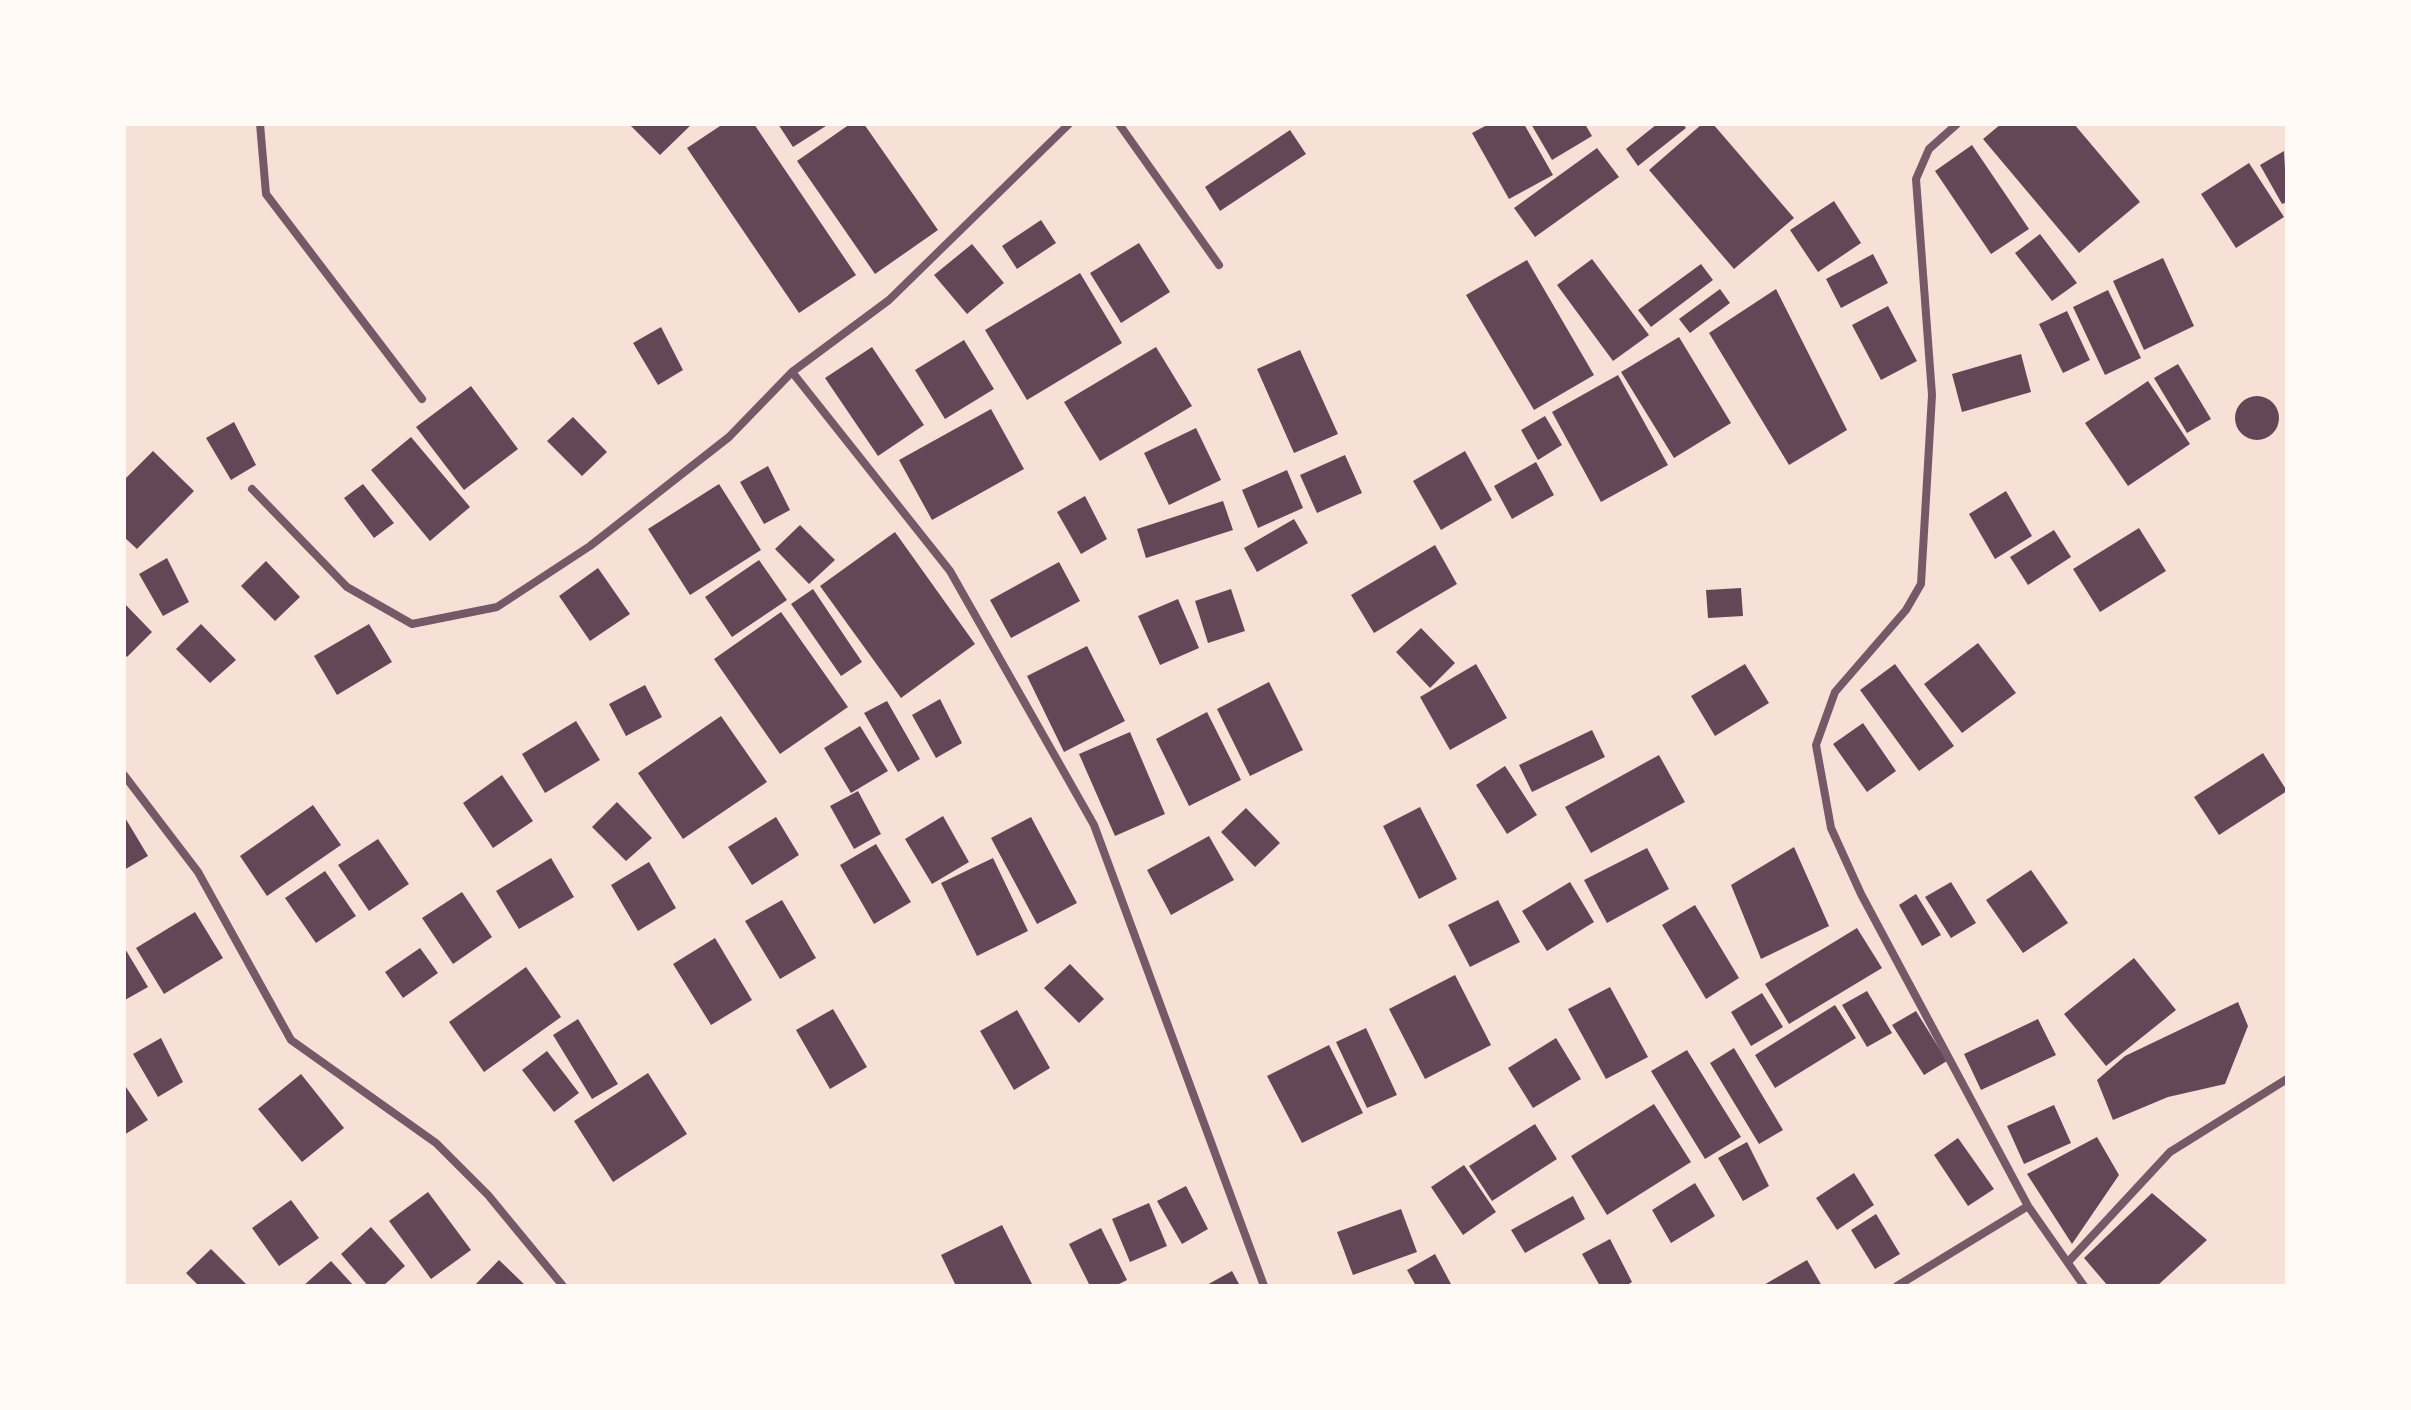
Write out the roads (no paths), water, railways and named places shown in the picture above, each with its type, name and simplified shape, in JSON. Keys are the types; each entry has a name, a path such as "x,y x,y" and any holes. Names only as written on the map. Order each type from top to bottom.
{"street":[{"path":"260,124 266,194 422,399"},
{"path":"252,489 347,587 412,624 497,607 590,546 717,446 792,372 889,300 1069,124"},
{"path":"1119,124 1219,265"},
{"path":"1957,124 1929,149 1916,179 1932,395 1921,584 1906,610 1835,692 1816,745 1831,828 1861,894 2028,1206 2084,1286"},
{"path":"792,372 950,571 1094,825 1264,1286"},
{"path":"124,775 198,872 291,1040 436,1143 488,1195 563,1286"},
{"path":"2068,1262 2170,1152 2287,1079"},
{"path":"1897,1286 2028,1206"}]}
